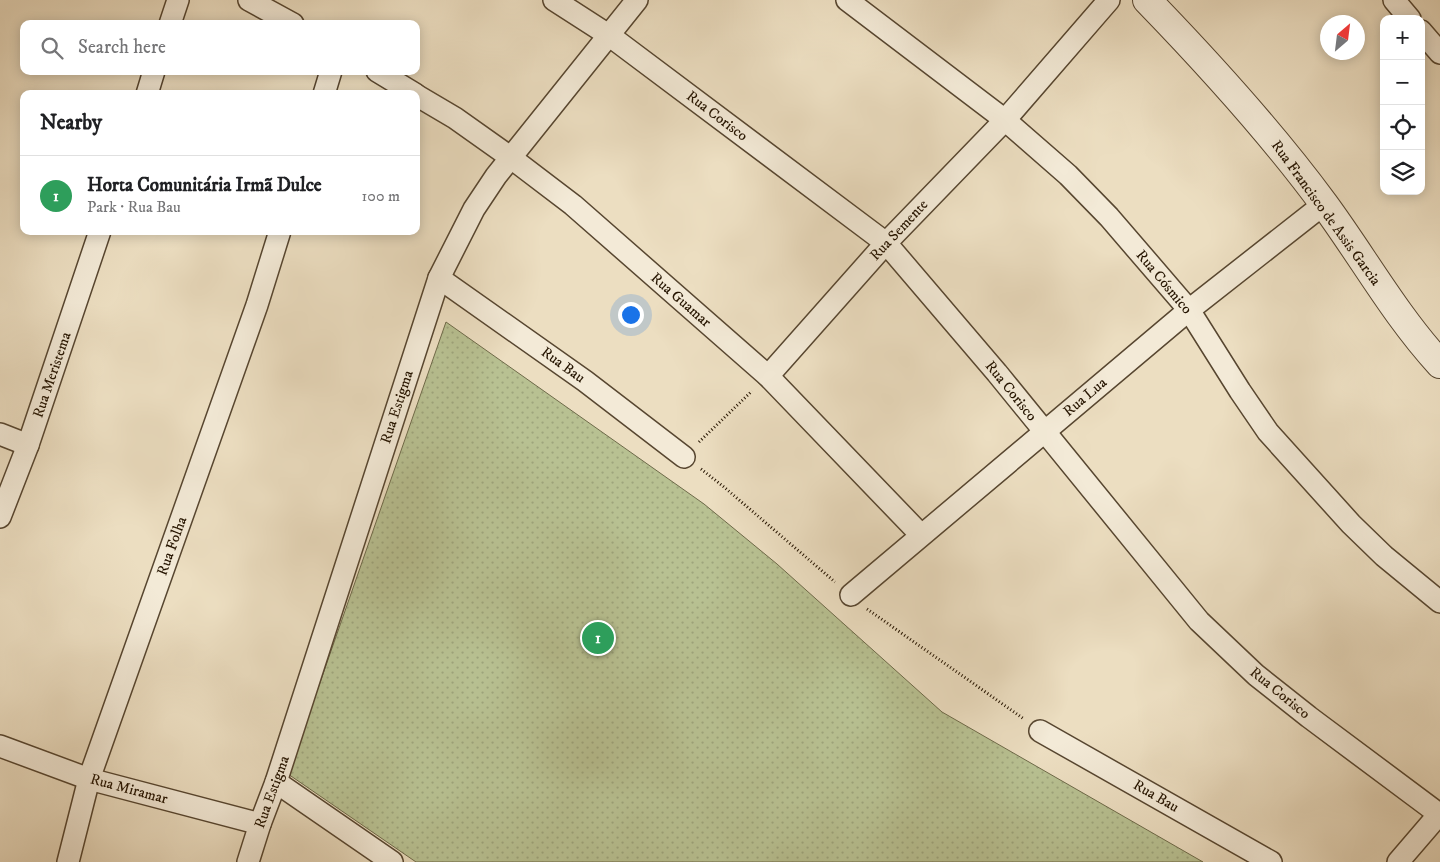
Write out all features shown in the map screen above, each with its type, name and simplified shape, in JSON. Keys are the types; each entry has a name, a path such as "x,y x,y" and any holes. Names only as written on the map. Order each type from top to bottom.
{"street":[{"path":"171,20 178,0"},
{"path":"249,0 286,20"},
{"name":"Rua Corisco","path":"554,0 610,36 886,243 1045,432 1199,621 1256,674 1309,717 1440,814"},
{"name":"Rua Estigma","path":"248,862 276,782 439,278 474,209 510,157 610,36 637,0"},
{"name":"Rua Cósmico","path":"847,0 1004,120 1068,175 1109,217 1190,310 1240,391 1268,432 1351,524 1384,556 1440,602"},
{"name":"Rua Semente","path":"768,376 886,243 1004,120 1109,0"},
{"path":"1394,0 1407,15"},
{"name":"Rua Francisco de Assis Garcia","path":"1157,4 1273,139 1324,204 1398,313 1440,364"},
{"path":"1425,36 1440,53"},
{"path":"148,90 153,75"},
{"path":"325,90 330,75"},
{"name":"Rua Guamar","path":"384,75 409,90"},
{"name":"Rua Guamar","path":"420,96 455,118 510,157 573,205 768,376 921,535"},
{"name":"Rua Lua","path":"850,595 1190,310 1324,204"},
{"name":"Rua Meristema","path":"0,517 28,445 99,235"},
{"name":"Rua Folha","path":"68,862 89,779 258,305 279,235"},
{"name":"Rua Bau","path":"439,278 585,381 684,457"},
{"path":"0,434 28,445"},
{"name":"Rua Bau","path":"1040,731 1271,862"},
{"name":"Rua Miramar","path":"0,746 89,779 260,824"},
{"path":"276,782 392,862"},
{"path":"1398,862 1440,814"}],"path":[{"path":"684,457 768,376"}],"green space":[{"path":"446,322 704,504 777,564 942,712 1203,862 416,862 288,774"}],"place":[{"name":"Horta Comunitária Irmã Dulce","path":"598,638"}]}
